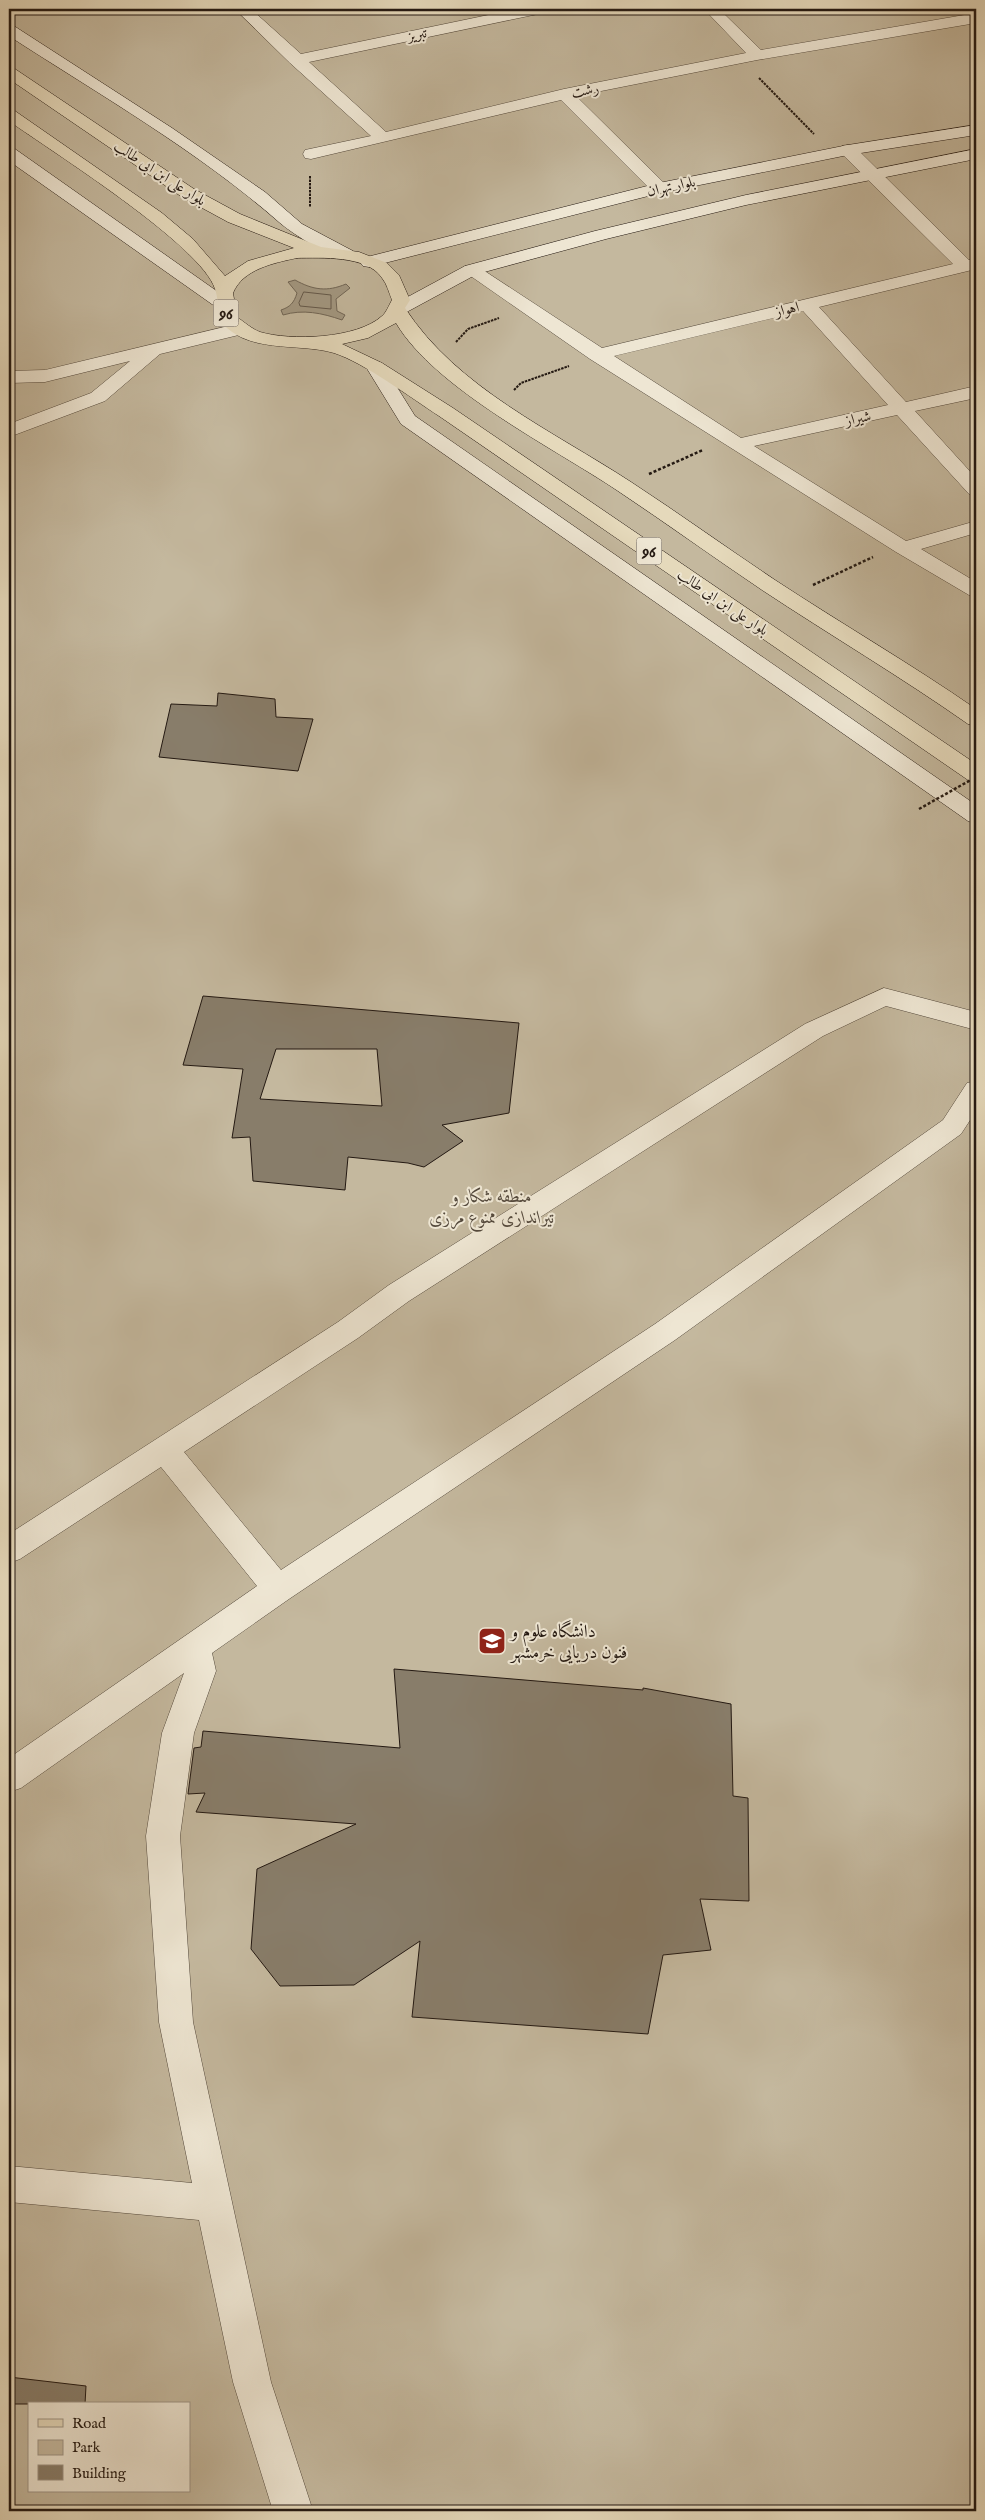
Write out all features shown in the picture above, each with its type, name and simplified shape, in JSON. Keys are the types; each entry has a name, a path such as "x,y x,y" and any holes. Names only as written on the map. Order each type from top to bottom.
{"main road":[{"name":"بلوار علی ابن ابی طالب","path":"9,72 188,193 234,218 323,253"},
{"name":"96","path":"9,114 148,210 190,244 213,269 228,317 241,329 262,338 286,343 314,344 341,341 366,334 385,323 397,310 401,296 397,283 386,271 369,262 347,255 297,253 258,263 234,277 223,296"},
{"name":"96","path":"397,310 401,322 414,339 443,365 499,406 623,486 788,598 976,719"},
{"name":"بلوار علی ابن ابی طالب","path":"314,344 340,349 375,367 454,418 976,776"}],"street":[{"path":"242,9 383,138"},
{"name":"تبریز","path":"296,60 538,9"},
{"path":"711,9 749,57"},
{"name":"رشت","path":"310,154 564,94 749,57 976,18"},
{"path":"9,29 166,131 259,196 296,228 347,255"},
{"path":"564,94 659,188"},
{"name":"بلوار تهران","path":"369,262 659,188 840,151 976,130"},
{"path":"840,151 873,173 971,265"},
{"path":"9,153 223,296"},
{"name":"بلوار تهران","path":"397,310 471,270 610,232 746,200 873,173 976,154"},
{"name":"اهواز","path":"597,355 971,265"},
{"path":"471,270 597,355 903,548 976,591"},
{"path":"807,305 976,490"},
{"path":"9,377 45,376 241,329"},
{"path":"9,431 98,397 156,349"},
{"path":"375,367 408,420 976,816"},
{"name":"شیراز","path":"739,444 976,392"},
{"path":"903,548 976,526"},
{"path":"9,1550 348,1330 399,1293 814,1030 884,997 976,1021"},
{"path":"9,1777 278,1590 665,1332 952,1126 976,1090"},
{"path":"164,1449 278,1590"},
{"path":"196,1647 200,1670 178,1733 164,1836 176,2022 252,2382 293,2511"},
{"path":"9,2184 214,2203"}],"path":[{"path":"749,57 785,107 840,151"},
{"path":"296,228 310,210 310,154"},
{"path":"499,406 521,383 575,364"},
{"path":"623,486 704,450"},
{"path":"788,598 875,556"},
{"path":"919,809 976,776"}],"green space":[{"name":"منطقه شکار و تیراندازی ممنوع مرزی","path":"9,9 976,9 976,2511 9,2511"}],"water":[{"path":"295,280 320,289 339,287 346,284 350,288 336,299 337,311 345,315 342,320 313,313 298,312 283,315 281,310 291,304 296,296 297,293 288,282"}],"building":[{"path":"218,693 275,699 276,717 313,719 298,771 159,757 171,704 217,706"},
{"path":"203,996 519,1023 509,1113 442,1125 463,1141 424,1167 408,1163 348,1157 345,1190 253,1181 250,1137 232,1138 243,1069 183,1065","holes":["276,1049 377,1049 382,1106 260,1099"]},
{"path":"394,1669 643,1690 643,1688 731,1704 733,1796 748,1798 749,1901 700,1899 711,1950 663,1955 648,2034 412,2017 420,1941 354,1985 280,1986 251,1949 257,1869 356,1824 196,1812 205,1793 188,1794 194,1748 201,1747 203,1731 400,1748"},
{"path":"9,2377 86,2386 85,2402 28,2402 28,2404 9,2404"}],"place":[{"name":"دانشگاه علوم و فنون دریایی خرمشهر","path":"492,1641"}]}
